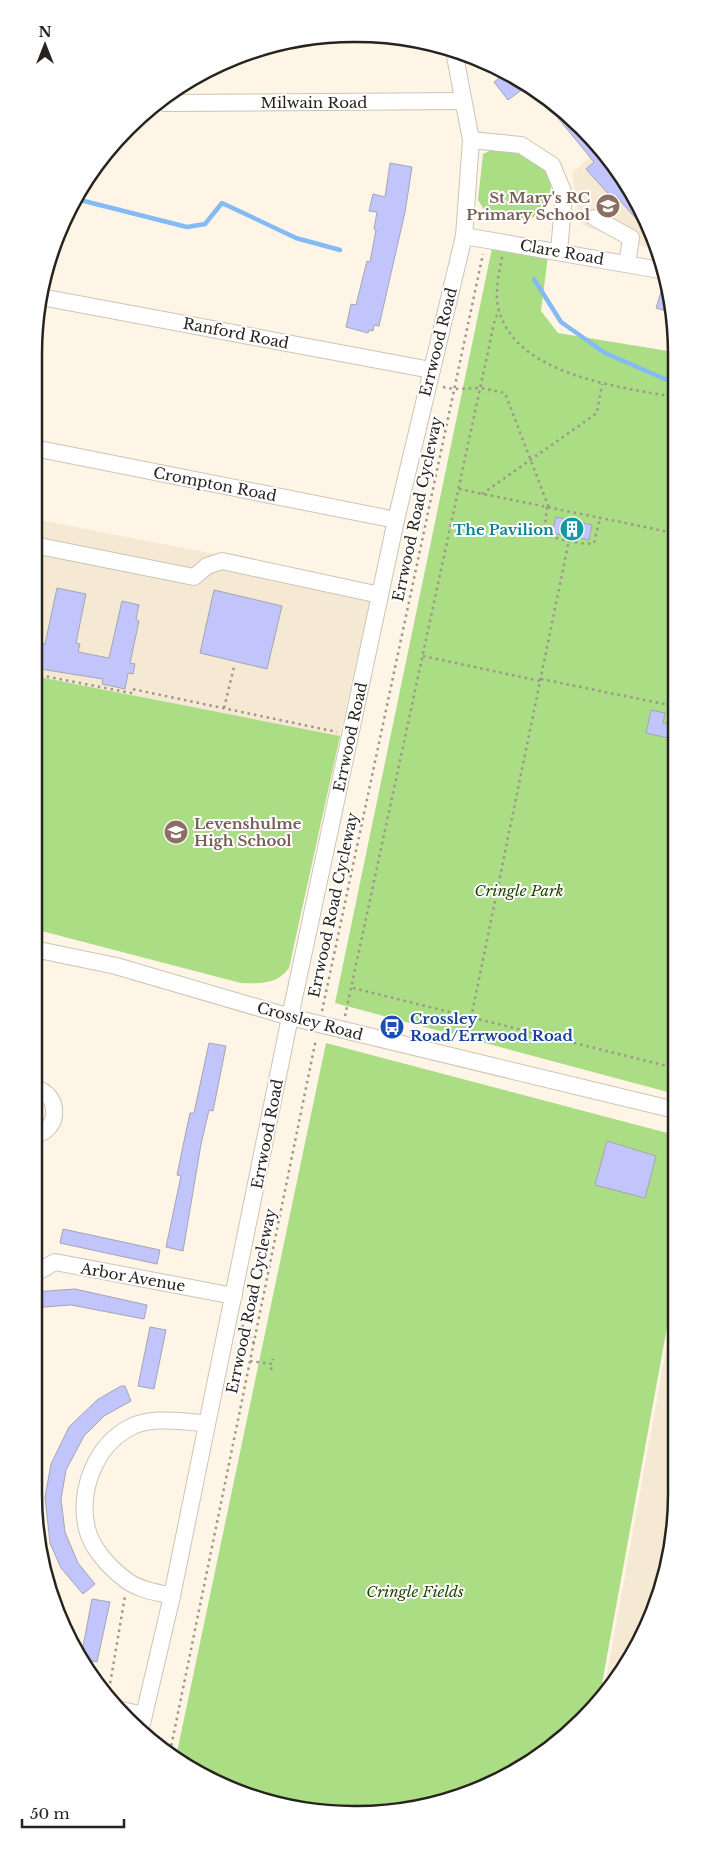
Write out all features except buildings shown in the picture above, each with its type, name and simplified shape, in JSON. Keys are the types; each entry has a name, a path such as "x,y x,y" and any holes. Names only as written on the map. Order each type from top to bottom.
{"street":[{"name":"Errwood Road","path":"142,1722 172,1596 290,1017 396,520 464,236 471,140 455,59"},
{"name":"Milwain Road","path":"170,103 462,101"},
{"path":"471,140 522,145 552,165 564,194 559,251"},
{"path":"595,218 630,238 627,264"},
{"name":"Clare Road","path":"464,236 655,269"},
{"name":"Ranford Road","path":"48,297 430,377"},
{"name":"Crompton Road","path":"42,450 396,520"},
{"path":"42,547 194,577 208,566 222,561 380,595"},
{"name":"Crossley Road","path":"42,951 116,966 290,1017 668,1108"},
{"path":"42,1091 51,1098 55,1113 50,1127 42,1133"},
{"name":"Arbor Avenue","path":"42,1269 55,1262 234,1296"},
{"path":"172,1596 148,1591 127,1581 103,1558 87,1529 85,1500 89,1478 98,1458 114,1439 132,1427 163,1421 206,1423"}],"path":[{"name":"Errwood Road Cycleway","path":"171,1747 319,1024 486,239"},
{"path":"505,242 497,295 499,311 514,336 540,359 573,374 602,384 668,396"},
{"path":"342,1030 353,988 495,319 499,311"},
{"path":"430,377 454,390 481,388 505,393 532,460 548,508 544,533 569,540 594,543 600,518"},
{"path":"482,494 597,413 602,384"},
{"path":"458,489 668,532"},
{"path":"471,1018 569,540"},
{"path":"422,656 668,705"},
{"path":"224,708 234,667"},
{"path":"42,676 131,693 132,689 350,734"},
{"path":"353,988 668,1066"},
{"path":"271,1370 273,1359"},
{"path":"250,1361 272,1364"},
{"path":"109,1687 127,1581"}],"shaded area":[{"name":"St Mary's RC Primary School","path":"594,154 626,199 649,248 584,226 580,222 572,173"},
{"name":"Levenshulme High School","path":"42,521 339,578 373,587 289,968 277,980 241,983 42,931"},
{"path":"668,1338 668,1494 665,1535 657,1575 644,1614 626,1650 606,1680"}],"green space":[{"path":"500,146 539,164 549,177 551,188 544,211 528,220 486,213 478,200 483,154"},
{"name":"Cringle Park","path":"492,248 548,256 541,311 558,333 668,351 668,1092 335,1003"},
{"path":"42,678 340,736 289,968 279,977 268,982 241,983 42,931"},
{"name":"Cringle Fields","path":"326,1043 668,1133 668,1322 602,1686 561,1729 529,1754 511,1765 475,1783 455,1790 396,1804 335,1806 274,1796 235,1783 199,1765 177,1751"}],"waterway":[{"path":"83,201 187,227 205,224 222,203 296,238 340,250"},
{"path":"534,279 561,322 605,353 668,380"}],"place":[{"name":"St Mary's RC Primary School","path":"608,206"},
{"name":"The Pavilion","path":"572,529"},
{"name":"Levenshulme High School","path":"176,832"},
{"name":"Crossley Road/Errwood Road","path":"392,1027"}]}
